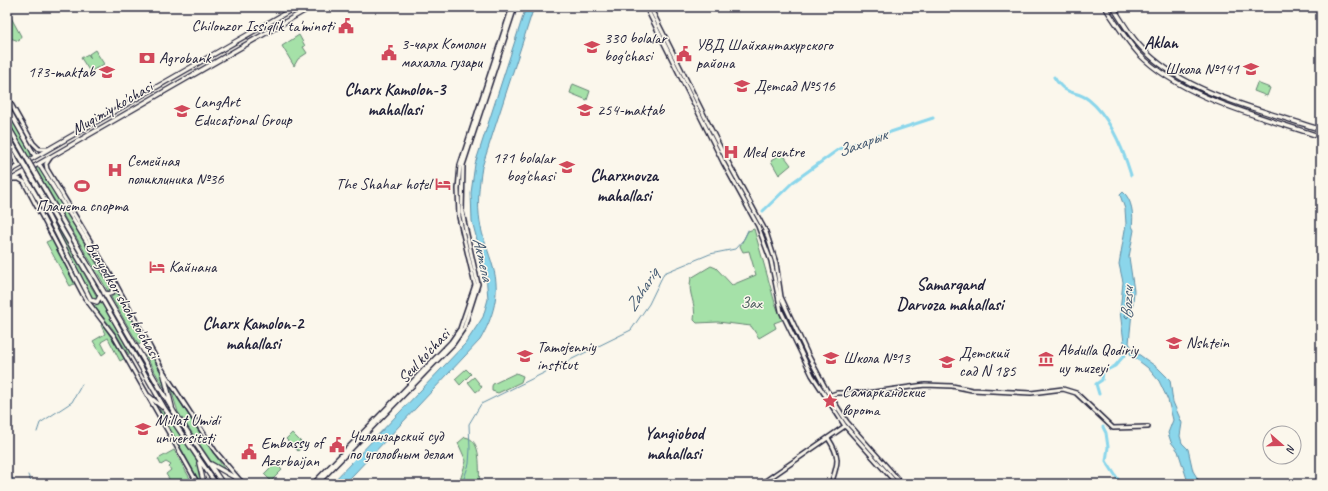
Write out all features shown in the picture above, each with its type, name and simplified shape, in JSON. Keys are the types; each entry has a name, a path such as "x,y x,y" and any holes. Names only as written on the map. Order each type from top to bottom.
{"main road":[{"name":"Muqimiy ko'chasi","path":"7,173 296,7"},
{"name":"Seul ko'chasi","path":"313,484 353,446 451,342 461,327 475,284 460,222 460,170 464,151 512,7"},
{"name":"Seul ko'chasi","path":"316,484 457,340 464,328 476,292 478,281 463,221 462,170 515,7"},
{"path":"646,7 723,162 756,222 771,261 781,311 802,355 825,397 845,426 897,484"},
{"path":"650,7 729,164 759,218 772,248 786,309 830,396 847,422 902,484"},
{"path":"1105,7 1132,46 1156,68 1175,82 1202,96 1321,137"},
{"path":"1113,7 1137,42 1160,64 1177,77 1200,89 1321,130"},
{"name":"Muqimiy ko'chasi","path":"7,182 256,39 306,8"},
{"path":"252,32 256,34 256,39"},
{"path":"1132,46 1136,45 1137,42"},
{"path":"1156,68 1156,65 1160,64"},
{"path":"189,68 190,72 194,75"},
{"path":"7,97 36,147 41,150 50,148"},
{"path":"13,107 11,110 8,108 35,156"},
{"name":"Bunyodkor shoh ko'chasi","path":"7,124 174,412 223,484"},
{"path":"91,124 91,130 95,132"},
{"name":"Bunyodkor shoh ko'chasi","path":"7,134 165,409 198,460 216,484"},
{"path":"7,145 19,166"},
{"path":"7,153 12,165 7,173"},
{"path":"52,157 46,163 47,169 113,278 163,371 215,451 242,483"},
{"path":"39,164 113,284 112,293 109,294 104,292"},
{"path":"23,173 91,300 97,302 100,295"},
{"path":"12,179 19,179 24,182 50,225 87,301 114,336 198,484"},
{"path":"163,371 174,412"},
{"path":"825,397 837,393 867,393 925,386 952,386 972,390 1031,393 1063,389 1076,393 1092,409 1115,428 1148,427"},
{"path":"149,396 165,409"},
{"path":"761,484 845,426"},
{"path":"828,438 837,452 838,458 831,484"},
{"path":"198,460 204,484"},
{"path":"208,463 242,483"}],"green space":[{"path":"8,12 21,36 19,41 7,37"},
{"path":"299,35 305,46 303,47 307,53 298,59 294,66 282,46"},
{"path":"95,50 104,64 90,72 81,58 88,54 91,59 89,54"},
{"path":"1257,83 1270,88 1267,96 1254,91"},
{"path":"573,84 590,91 587,100 570,93"},
{"path":"7,111 31,152 29,158 7,119"},
{"path":"782,153 791,165 779,175 771,161"},
{"path":"39,167 111,288 111,292 108,291 36,169"},
{"path":"28,175 97,297 96,300 93,300"},
{"name":"Зах","path":"754,229 775,303 782,320 774,323 776,328 759,338 751,326 718,322 697,323 694,320 695,314 690,289 691,278 711,266 716,268 732,285 756,275 749,251 743,252 740,246 748,231"},
{"path":"53,239 76,283 70,286 46,242"},
{"path":"117,290 144,340 139,345 111,297 116,294"},
{"path":"101,302 131,354 129,355 113,329 94,306"},
{"path":"102,324 125,358 120,361 108,338 101,342 106,352 102,355 93,341 105,334 101,325"},
{"path":"151,352 159,366 168,394 145,355"},
{"path":"466,369 471,374 460,385 455,379"},
{"path":"516,373 523,376 521,382 498,393 492,391 493,384"},
{"path":"474,377 482,387 476,392 468,382"},
{"path":"169,383 195,426 226,471 211,461 178,412"},
{"path":"159,409 167,415 198,463 203,484 201,484"},
{"path":"292,433 304,445 298,451 286,439"},
{"path":"465,437 471,439 477,449 480,484 459,484 466,461 458,443"},
{"path":"174,450 193,484 172,484 166,474 171,470 169,467 171,465 166,462 161,465 158,459"},
{"path":"275,463 282,470 271,481 264,474"}],"water":[{"name":"Актепа","path":"526,7 534,7 482,167 480,181 480,222 493,267 496,286 496,295 489,323 480,340 354,474 344,484 331,484 465,344 483,317 488,299 486,274 472,221 471,193 475,164"},
{"path":"1123,192 1130,203 1133,217 1132,226 1134,230 1129,257 1134,291 1129,343 1134,351 1158,368 1170,380 1173,402 1182,423 1180,436 1182,443 1188,449 1193,471 1201,484 1193,484 1187,479 1178,451 1171,442 1168,433 1173,420 1168,400 1159,381 1148,368 1131,355 1124,342 1120,312 1123,282 1119,264 1126,224 1125,209 1120,195"}],"waterway":[{"name":"Bozsu","path":"1054,77 1067,91 1084,97 1097,107 1115,134 1131,175"},
{"name":"Захарык","path":"763,211 793,182 839,149 933,118"},
{"name":"Zahariq","path":"462,484 469,464 469,424 481,404 631,330 649,304 664,273 710,254 735,249 744,239 748,230"},
{"path":"1099,394 1096,384 1102,380 1103,372 1115,366 1128,351"},
{"path":"37,432 40,423 72,402 82,384"},
{"path":"1103,427 1106,433 1108,447 1106,461 1121,484"},
{"path":"7,468 12,482 18,484"},
{"path":"28,475 32,484"}],"place":[{"name":"Chilonzor Issiqlik ta'minoti","path":"346,26"},
{"name":"330 bolalar bog'chasi","path":"592,47"},
{"name":"3-чарх Комолон махалла гузари","path":"389,53"},
{"name":"УВД Шайхантахурского района","path":"684,54"},
{"name":"Agrobank","path":"147,58"},
{"name":"Школа №141","path":"1251,69"},
{"name":"173-maktab","path":"107,72"},
{"name":"Детсад №516","path":"742,86"},
{"name":"254-maktab","path":"585,110"},
{"name":"LangArt Educational Group","path":"182,111"},
{"name":"Med centre","path":"731,152"},
{"name":"171 bolalar bog'chasi","path":"567,167"},
{"name":"Семейная поликлиника №36","path":"115,170"},
{"name":"The Shahar hotel","path":"443,184"},
{"name":"Планета спорта","path":"82,186"},
{"name":"Кайнана","path":"157,267"},
{"name":"Nshtein","path":"1174,343"},
{"name":"Tamojenniy institut","path":"525,356"},
{"name":"Школа №13","path":"831,358"},
{"name":"Abdulla Qodiriy uy muzeyi","path":"1046,359"},
{"name":"Детский сад N 185","path":"947,362"},
{"name":"Самаркандские ворота","path":"830,401"},
{"name":"Millat Umidi universiteti","path":"143,429"},
{"name":"Чиланзарский суд по уголовным делам","path":"337,445"},
{"name":"Embassy of Azerbaijan","path":"249,452"}],"district":[{"name":"Aklan","path":"1161,42"},
{"name":"Charx Kamolon-3 mahallasi","path":"395,99"},
{"name":"Charxnovza mahallasi","path":"624,185"},
{"name":"Samarqand Darvoza mahallasi","path":"950,294"},
{"name":"Charx Kamolon-2 mahallasi","path":"253,333"},
{"name":"Yangiobod mahallasi","path":"674,443"}]}
